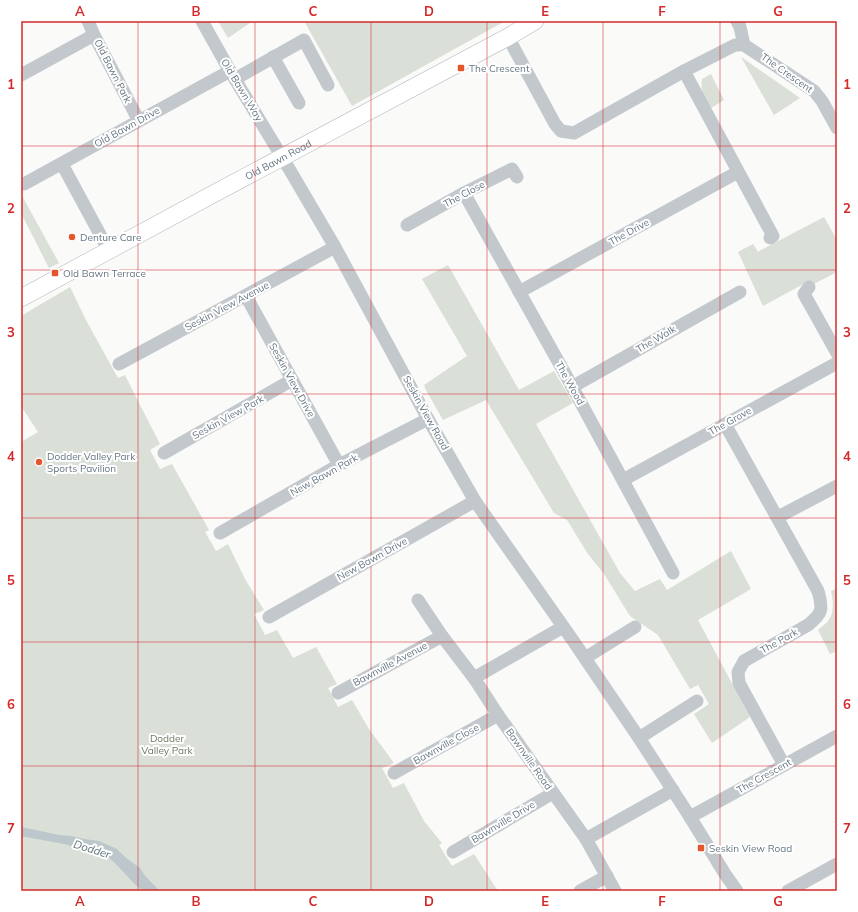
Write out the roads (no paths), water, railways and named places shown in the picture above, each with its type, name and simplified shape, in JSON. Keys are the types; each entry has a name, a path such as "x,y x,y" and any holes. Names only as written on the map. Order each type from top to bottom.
{"main road":[{"name":"Old Bawn Road","path":"21,298 508,37 535,21"}],"street":[{"name":"Old Bawn Park","path":"88,21 139,121"},
{"name":"Old Bawn Way","path":"202,21 232,75 282,157"},
{"path":"508,37 555,124 561,131 574,133 684,71 735,45 744,44 740,26 737,21"},
{"path":"21,75 94,35"},
{"name":"Old Bawn Drive","path":"24,184 139,121 232,75 273,57 304,40 328,85"},
{"name":"The Crescent","path":"744,44 814,91 822,101 837,128"},
{"path":"273,57 299,103"},
{"path":"684,71 774,236 770,238"},
{"name":"Seskin View Road","path":"282,157 335,248 428,419 475,501 639,738 737,891"},
{"path":"62,164 109,251"},
{"name":"The Close","path":"407,225 464,193 512,169 517,177"},
{"name":"The Drive","path":"519,292 738,172"},
{"name":"The Wood","path":"464,193 673,573"},
{"name":"Seskin View Avenue","path":"119,364 335,248"},
{"path":"809,287 804,294 837,353"},
{"name":"The Walk","path":"572,387 740,292"},
{"name":"Seskin View Drive","path":"246,296 339,465"},
{"name":"The Grove","path":"623,480 837,363"},
{"name":"Seskin View Park","path":"164,453 292,380"},
{"name":"New Bawn Park","path":"220,533 339,465 428,419"},
{"name":"The Park","path":"725,424 818,591 821,602 821,612 816,619 744,661 738,672 739,683 784,765"},
{"path":"778,517 837,486"},
{"name":"New Bawn Drive","path":"269,617 475,501"},
{"name":"Bawnville Road","path":"418,600 586,839 615,891"},
{"path":"474,678 562,627"},
{"path":"585,658 635,627"},
{"name":"Bawnville Avenue","path":"338,692 442,636"},
{"path":"639,738 697,701"},
{"name":"Bawnville Close","path":"394,773 498,715"},
{"name":"The Crescent","path":"690,816 837,736"},
{"path":"586,839 673,790"},
{"name":"Bawnville Drive","path":"453,852 553,793"},
{"path":"788,891 837,864"},
{"path":"580,891 607,876"}],"water":[{"name":"Dodder","path":"21,827 99,841 117,849 126,858 140,868 145,876 160,891 142,891 114,862 105,855 64,844 21,837"}],"place":[{"name":"The Crescent","path":"461,68"},
{"name":"Denture Care","path":"72,237"},
{"name":"Old Bawn Terrace","path":"55,273"},
{"name":"Dodder Valley Park Sports Pavilion","path":"39,462"},
{"name":"Seskin View Road","path":"701,848"}],"park label":[{"name":"Dodder Valley Park","path":"167,744"}]}
